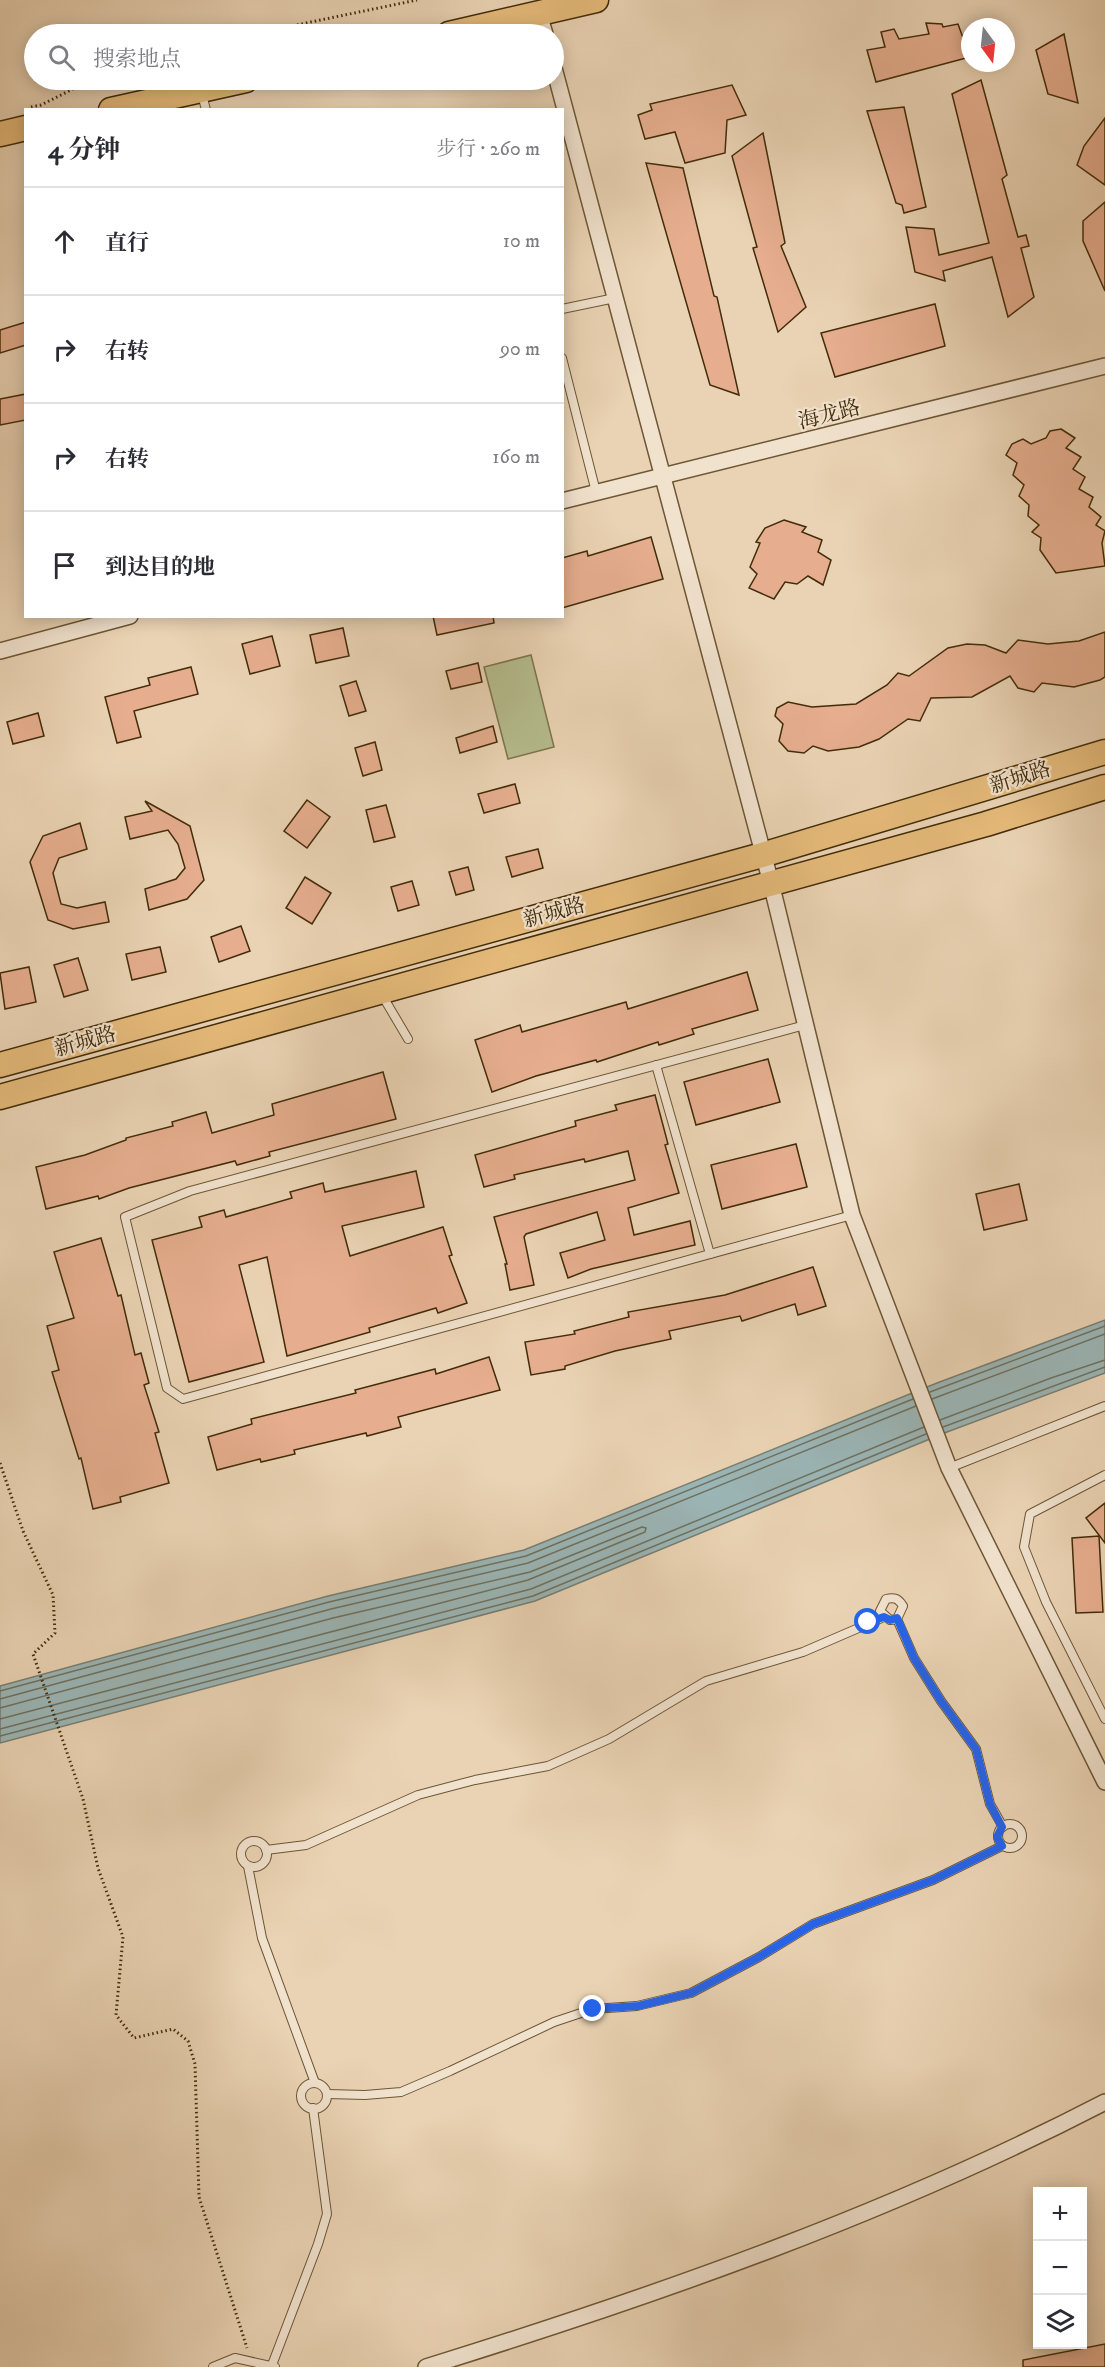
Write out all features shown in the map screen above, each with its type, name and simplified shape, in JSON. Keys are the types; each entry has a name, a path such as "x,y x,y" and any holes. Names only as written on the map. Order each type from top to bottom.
{"main road":[{"path":"542,24 596,0"},
{"path":"129,108 203,100 224,90"},
{"path":"0,134 24,128"},
{"name":"新城路","path":"0,1065 762,855 1105,752"},
{"name":"新城路","path":"0,1097 986,824 1105,788"}],"street":[{"path":"559,90 563,108"},
{"path":"564,112 771,883 852,1215 949,1468 1105,1782"},
{"name":"海龙路","path":"564,500 1105,366"},
{"path":"0,651 123,618"},
{"path":"426,2367 689,2280 807,2237 1026,2143 1105,2102"}],"lane":[{"path":"564,309 615,298"},
{"path":"564,366 597,492"},
{"path":"380,992 408,1039"},
{"path":"805,1025 190,1191 125,1217 167,1388 183,1399 852,1215"},
{"path":"656,1065 710,1254"},
{"path":"949,1468 1105,1406"},
{"path":"1105,1475 1030,1514 1024,1547 1046,1602 1105,1719"},
{"path":"892,1597 899,1600 903,1606 902,1613 897,1618 890,1620 880,1611 885,1599 892,1597"},
{"path":"266,1850 306,1845 418,1795 475,1780 548,1766 609,1739 706,1681 803,1652 884,1617"},
{"path":"897,1618 914,1658 941,1701 976,1749 990,1804 1002,1827"},
{"path":"1009,1824 1018,1826 1022,1835 1020,1844 1011,1849 1002,1846 997,1837 1002,1827 1009,1824"},
{"path":"248,1866 262,1864 266,1858 266,1850 256,1841 243,1846 240,1853 248,1866 262,1938 315,2083"},
{"path":"327,2094 365,2095 401,2092 450,2072 554,2022 593,2009 638,2006 691,1993 759,1957 813,1924 933,1880 1002,1846"},
{"path":"315,2083 323,2086 327,2094 325,2103 313,2108 302,2102 301,2093 306,2085 315,2083"},
{"path":"213,2367 235,2358 274,2366 327,2214 313,2108"}],"path":[{"path":"301,24 417,0"},
{"path":"41,105 71,90"},
{"path":"0,1463 23,1531 53,1595 55,1633 33,1654 83,1799 98,1868 123,1937 116,2015 134,2038 173,2029 188,2041 195,2064 197,2089 195,2118 199,2197 252,2361"}],"green space":[{"path":"531,655 554,747 508,759 484,667"}],"water":[{"path":"1105,1320 1105,1373 947,1432 535,1601 0,1743 0,1686 328,1596 524,1550 937,1383"}],"building":[{"path":"926,23 942,24 943,27 958,24 961,32 961,59 876,82 867,50 885,47 881,32 894,29 899,39 929,34"},
{"path":"1064,34 1078,103 1048,94 1036,50"},
{"path":"981,80 1007,175 1002,179 1018,237 1026,235 1029,246 1021,248 1034,297 1008,317 992,257 943,271 945,281 915,272 906,227 934,229 939,255 989,243 952,94"},
{"path":"732,85 746,115 727,120 725,153 685,163 675,132 645,139 638,115 652,110 650,104"},
{"path":"904,107 926,207 904,213 902,205 896,203 867,111"},
{"path":"1105,118 1105,185 1077,165 1084,146"},
{"path":"763,133 785,243 781,246 806,307 778,332 753,248 757,247 732,156"},
{"path":"646,163 683,168 714,296 717,297 739,395 710,385"},
{"path":"1105,202 1105,291 1083,241 1083,221"},
{"path":"935,304 945,346 835,377 821,333"},
{"path":"24,323 24,346 0,353 0,330"},
{"path":"24,394 24,420 0,425 0,399"},
{"path":"1061,429 1075,438 1066,448 1081,457 1073,469 1085,477 1079,489 1093,497 1089,507 1101,517 1096,525 1105,531 1102,543 1105,566 1056,573 1040,550 1041,538 1032,532 1039,525 1028,516 1029,505 1019,496 1024,485 1013,475 1017,463 1006,455 1012,444 1023,439 1031,444 1046,438 1050,431"},
{"path":"784,520 806,527 802,532 822,540 818,552 831,560 823,585 808,576 797,584 785,582 774,599 749,588 757,574 750,567 760,543 756,542 765,528"},
{"path":"651,537 663,579 564,607 564,557 587,551 588,556"},
{"path":"433,618 493,618 494,623 437,635"},
{"path":"343,628 349,656 316,663 310,635"},
{"path":"1105,632 1105,677 1100,680 1074,687 1042,683 1034,692 1018,688 1010,676 972,697 931,698 920,721 908,719 879,739 859,747 828,751 813,746 804,753 788,751 779,741 783,724 775,716 777,708 788,702 812,707 856,704 887,685 898,673 909,676 948,648 967,644 985,645 1006,653 1018,640 1048,644 1079,641"},
{"path":"272,636 280,666 250,674 242,644"},
{"path":"478,663 482,682 451,689 446,671"},
{"path":"191,667 198,694 134,711 141,737 117,743 105,697 150,685 148,678"},
{"path":"356,681 366,711 349,716 340,686"},
{"path":"38,713 44,736 13,744 7,722"},
{"path":"493,726 497,742 460,753 456,738"},
{"path":"375,742 382,770 363,776 355,748"},
{"path":"515,784 520,803 484,813 478,794"},
{"path":"307,800 330,817 307,848 284,831"},
{"path":"145,801 190,826 204,880 187,899 149,910 145,889 176,879 185,868 178,844 168,830 130,839 125,817 152,811"},
{"path":"386,805 395,837 374,842 366,810"},
{"path":"80,823 87,849 59,858 53,873 61,904 77,908 105,902 109,922 73,929 48,920 30,862 43,836"},
{"path":"538,849 543,868 512,877 506,857"},
{"path":"468,867 474,890 456,895 449,872"},
{"path":"305,877 331,893 312,924 286,908"},
{"path":"412,881 419,905 398,911 391,887"},
{"path":"241,926 250,951 219,962 211,937"},
{"path":"160,947 166,972 132,980 126,954"},
{"path":"78,958 88,990 64,997 54,965"},
{"path":"29,967 36,1002 5,1009 0,973"},
{"path":"747,972 758,1010 692,1029 694,1034 659,1045 658,1042 597,1062 596,1060 536,1076 492,1092 475,1040 520,1025 522,1032 626,1002 628,1009"},
{"path":"768,1059 780,1102 696,1125 684,1082"},
{"path":"383,1072 396,1119 269,1152 270,1156 237,1165 235,1161 129,1188 99,1199 98,1196 46,1209 36,1167 85,1155 126,1140 126,1138 173,1126 172,1122 206,1112 212,1133 274,1115 272,1104"},
{"path":"655,1095 668,1144 665,1145 679,1193 628,1208 634,1235 690,1221 695,1245 591,1269 568,1278 560,1253 605,1240 597,1212 526,1234 524,1237 534,1285 510,1290 505,1264 507,1264 494,1217 635,1180 628,1151 585,1162 584,1159 514,1175 515,1179 484,1187 475,1155 576,1126 575,1121 617,1110 615,1105"},
{"path":"796,1144 807,1187 722,1209 711,1165"},
{"path":"416,1171 424,1207 342,1226 350,1256 443,1227 452,1255 449,1256 467,1303 438,1313 436,1308 369,1328 370,1332 287,1356 267,1257 239,1265 264,1362 189,1382 152,1240 202,1227 199,1217 224,1210 226,1217 292,1198 290,1192 323,1183 325,1192"},
{"path":"1019,1184 1027,1220 984,1230 976,1194"},
{"path":"101,1238 118,1296 121,1295 135,1355 141,1353 149,1383 144,1385 159,1432 155,1433 169,1483 120,1497 121,1502 93,1509 81,1458 79,1459 52,1372 59,1370 47,1326 74,1318 54,1252"},
{"path":"813,1267 826,1306 798,1315 795,1304 742,1321 740,1316 669,1331 671,1339 615,1351 565,1366 565,1369 531,1375 525,1342 575,1334 574,1331 629,1317 628,1312 725,1295"},
{"path":"489,1357 500,1390 398,1417 401,1427 294,1450 295,1454 261,1462 260,1459 217,1470 208,1437 252,1424 251,1419 356,1393 355,1390 435,1369 436,1374"},
{"path":"1105,1503 1105,1543 1086,1518"},
{"path":"1099,1536 1103,1612 1076,1613 1072,1538"},
{"path":"1105,2344 1105,2367 1023,2367 1023,2360"}],"route":[{"path":"593,2009 638,2006 691,1993 759,1957 813,1924 933,1880 1002,1846 997,1837 1002,1827 990,1804 981,1776 976,1749 941,1701 914,1658 901,1633 897,1618 890,1620 884,1617 868,1622"}]}
